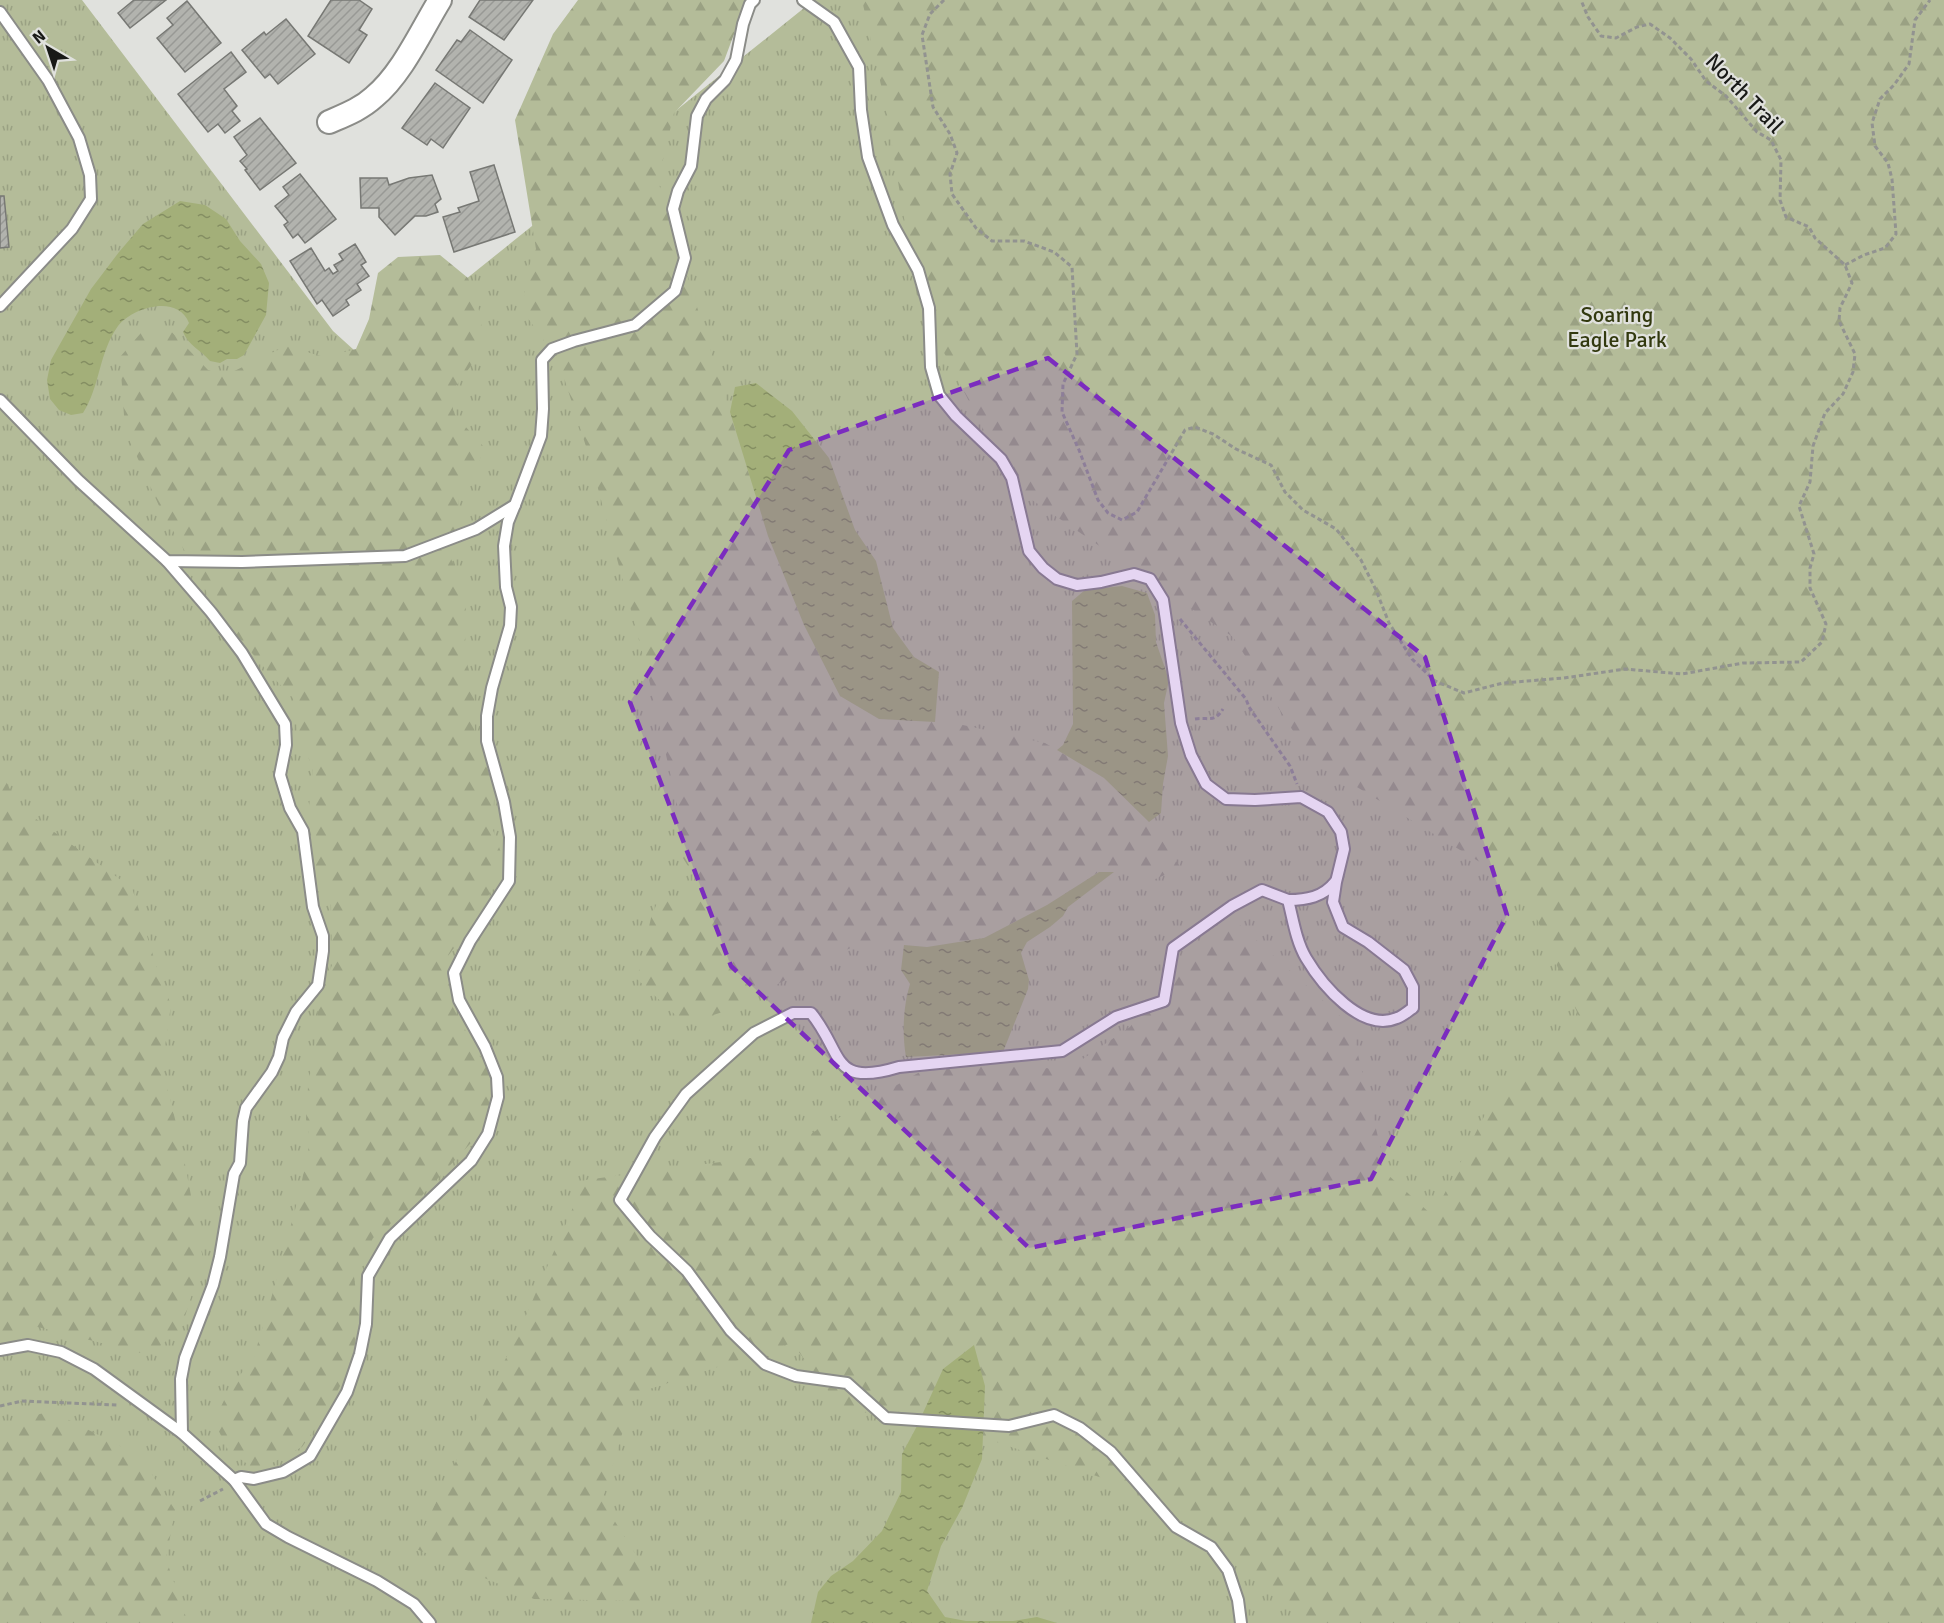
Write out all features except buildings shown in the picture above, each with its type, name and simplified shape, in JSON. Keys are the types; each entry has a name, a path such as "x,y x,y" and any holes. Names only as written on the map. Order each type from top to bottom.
{"street":[{"path":"329,122 375,97 392,79 440,0"}],"lane":[{"path":"234,1480 254,1479 283,1472 310,1456 348,1392 366,1324 368,1276 390,1238 471,1161 488,1134 498,1097 497,1077 485,1047 459,1000 454,973 470,941 509,881 510,837 504,802 487,741 487,716 492,688 510,626 511,607 506,587 504,546 508,522 541,436 542,360 552,349 635,325 675,291 685,258 673,209 678,191 691,166 697,116 706,99 725,80 736,60 743,24 750,4 754,0"},
{"path":"802,0 834,22 859,67 861,110 868,157 893,225 921,279 929,308 931,367 939,395 956,416 1001,459 1012,478 1029,551 1043,568 1057,579 1077,585 1134,574 1150,579 1163,600 1181,723 1191,755 1206,784 1226,798 1255,800 1301,797 1328,812 1341,832 1344,849 1333,902 1343,927 1368,942 1404,970 1413,987 1413,1008 1396,1019 1376,1020 1355,1013 1325,984 1305,957 1288,900"},
{"path":"0,12 48,80 79,138 90,175 91,199 72,229 0,306"},
{"path":"0,400 78,480 167,561 211,612 242,653 285,724 286,746 280,775 290,808 303,831 314,907 323,936 318,985 296,1012 283,1038 279,1057 272,1072 246,1108 240,1163 234,1174 220,1257 213,1285 185,1358 181,1379 182,1433"},
{"path":"167,561 242,562 405,556 476,529 515,505"},
{"path":"1241,1623 1238,1600 1228,1570 1211,1547 1176,1527 1112,1452 1080,1428 1054,1415 1009,1426 886,1418 847,1383 796,1376 765,1364 731,1331 687,1271 650,1236 620,1200 656,1137 686,1094 754,1034 793,1013 811,1013 824,1028 830,1045 843,1067 861,1074 882,1073 899,1067 1062,1051 1116,1017 1164,1001 1173,948 1232,906 1262,890 1288,900 1314,897 1327,892 1336,882"},
{"path":"0,1350 28,1345 61,1352 94,1370 182,1433 234,1480 266,1524 377,1581 414,1604 430,1623"}],"path":[{"path":"944,0 930,14 922,35 933,107 950,134 957,153 950,174 952,194 976,228 992,241 1024,241 1054,252 1072,267 1077,354 1063,384 1062,412 1098,500 1107,513 1122,520 1137,512 1185,430 1195,427 1212,434 1236,449 1271,465 1285,492 1303,510 1336,529 1361,560 1389,623 1412,659 1435,681 1464,693 1503,683 1564,678 1625,669 1682,674 1743,663 1801,662 1822,642 1826,624 1810,588 1810,568 1814,554 1800,506 1810,482 1813,446 1825,413 1843,394 1853,372 1855,354 1839,321 1840,308 1852,283 1845,265 1885,248 1896,234 1892,179 1888,163 1875,146 1872,123 1880,99 1894,85 1909,64 1915,20 1930,0"},
{"name":"North Trail","path":"1581,0 1588,17 1601,36 1616,38 1637,27 1650,24 1670,38 1691,59 1706,81 1726,96 1757,132 1771,140 1781,160 1780,200 1786,217 1809,227 1815,238 1845,265"},
{"path":"1163,600 1246,699 1249,707 1290,766 1301,797"},
{"path":"1181,723 1206,718 1214,719 1219,717 1223,709"},
{"path":"0,1406 22,1401 76,1402 108,1406 139,1402"},
{"path":"200,1501 229,1486 234,1480"}],"highlighted area":[{"path":"1048,358 1425,657 1507,915 1371,1179 1029,1248 731,966 630,702 789,450"}],"green space":[{"name":"Soaring Eagle Park","path":"0,0 82,0 333,331 365,360 814,0 1944,0 1944,1623 0,1623"},
{"path":"578,0 745,0 746,2 724,61 674,113 658,181 768,536 804,625 840,696 879,719 949,722 1045,743 1104,778 1149,822 1181,868 1153,880 1131,871 1099,872 1047,905 984,938 927,947 867,941 820,961 732,1009 685,1024 637,979 651,918 659,898 710,902 675,845 678,808 646,666 590,459 559,362 525,314 524,278 536,249 515,120 553,34"},
{"name":"Soaring Eagle Park","path":"862,0 1944,0 1944,1623 1306,1623 1173,1502 961,1430 841,1408 792,1343 634,1394 602,1501 645,1569 642,1601 534,1599 414,1548 521,1327 585,1180 773,1155 934,1064 1068,1069 1130,1027 1157,990 1231,917 1351,1026 1387,1174 1433,1216 1490,1105 1583,1026 1524,889 1311,759 1233,637 1013,487 918,302 885,103"},
{"path":"440,255 468,278 478,305 485,347 450,394 454,414 484,447 479,463 461,483 451,559 466,589 465,657 474,687 475,740 488,769 494,799 493,830 504,861 482,910 448,956 451,1004 495,1084 483,1130 412,1206 373,1238 354,1276 359,1316 352,1363 326,1413 302,1447 257,1471 228,1450 214,1421 232,1384 253,1360 299,1195 310,1141 306,1119 318,1003 332,965 331,903 314,861 309,807 313,769 297,729 294,699 214,608 198,574 160,508 125,430 120,357 147,326 166,326 208,370 226,375 286,346 324,357 356,349 369,319 378,273 398,257"},
{"path":"0,769 18,806 132,888 171,1005 162,1067 181,1143 203,1259 181,1329 149,1355 26,1324 0,1341"},
{"path":"51,1411 140,1456 175,1510 166,1559 188,1623 0,1623 0,1435 3,1424"}],"water":[{"path":"180,201 205,205 226,219 240,241 261,264 269,283 266,315 244,355 220,363 210,361 183,332 189,323 183,314 166,306 144,309 125,319 112,336 89,403 83,413 71,415 59,410 50,399 47,380 51,360 91,289 143,224"},
{"path":"756,383 792,411 829,458 855,530 876,561 893,628 914,657 939,672 935,722 879,719 840,696 804,625 768,536 730,412 735,387"},
{"path":"1122,586 1147,593 1155,615 1156,642 1169,680 1164,703 1168,756 1161,813 1149,822 1104,778 1057,750 1063,745 1073,724 1072,601 1085,590"},
{"path":"1099,872 1114,872 1068,907 1063,916 1050,927 1027,942 1021,953 1029,980 1028,989 1003,1052 906,1057 904,1020 910,984 901,970 904,945 927,947 984,938 1047,905"},
{"path":"974,1345 985,1386 982,1459 962,1508 941,1546 927,1591 945,1617 966,1621 1013,1621 1037,1617 1057,1623 811,1623 818,1592 831,1576 853,1561 882,1531 901,1492 902,1454 943,1369"}]}
